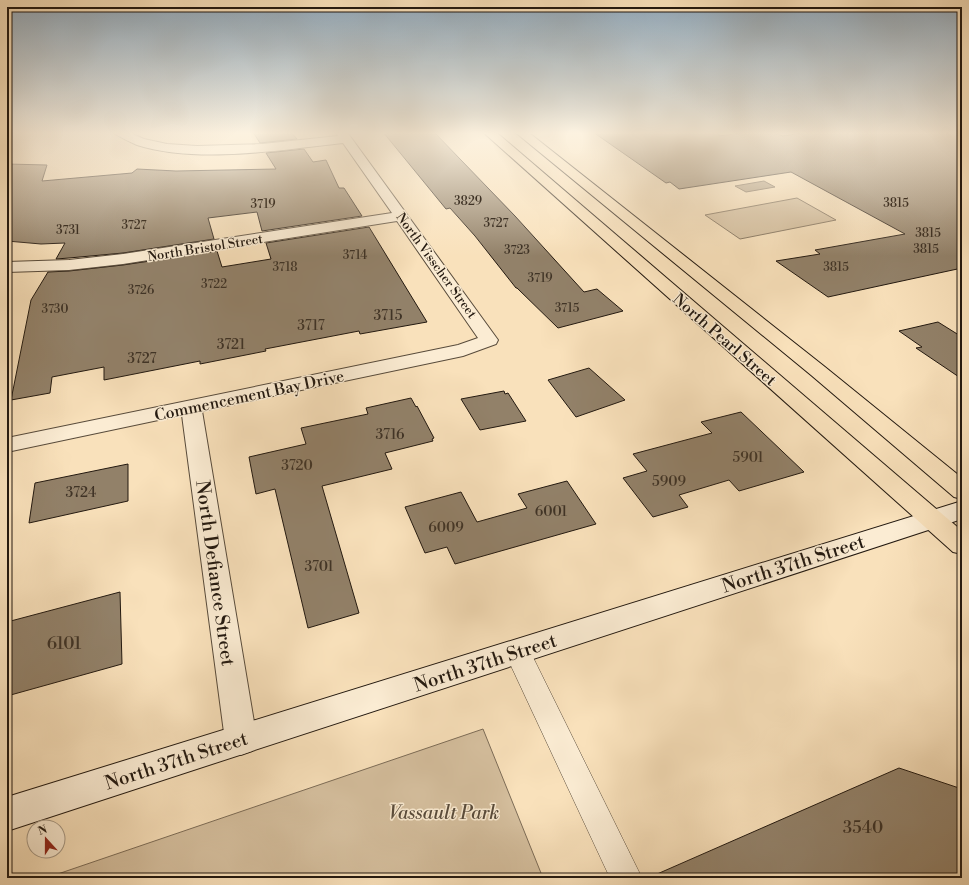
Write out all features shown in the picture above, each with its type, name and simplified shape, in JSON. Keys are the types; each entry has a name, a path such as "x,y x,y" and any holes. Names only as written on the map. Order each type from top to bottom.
{"main road":[{"name":"North Pearl Street","path":"536,173 962,545"},
{"name":"North Pearl Street","path":"572,173 818,371 962,491"}],"street":[{"name":"North Visscher Street","path":"371,173 489,340"},
{"name":"North Bristol Street","path":"7,267 69,264 123,259 402,216"},
{"name":"Commencement Bay Drive","path":"7,445 463,350 489,340"},
{"name":"North Defiance Street","path":"191,407 241,740"},
{"name":"North 37th Street","path":"7,814 962,510"}],"lane":[{"path":"517,651 626,878"}],"green space":[{"path":"797,198 836,220 740,239 705,215"},
{"name":"Vassault Park","path":"483,729 543,878 46,878"}],"shaded area":[{"path":"764,181 775,187 746,192 735,186"}],"building":[{"path":"7,173 44,173 42,181 129,173 332,173 339,188 344,188 362,216 262,231 257,212 208,218 214,239 123,253 56,259 65,243 41,244 7,241"},
{"path":"417,173 474,173 584,292 597,289 623,311 558,328 516,288 475,236 450,208 446,209"},
{"path":"652,173 782,173 679,189 670,182 666,183"},
{"path":"793,173 962,173 962,268 828,297 776,261 820,254 815,250 905,234"},
{"path":"369,227 427,322 360,334 359,331 265,349 266,351 200,364 200,361 104,380 104,367 52,377 50,393 11,400 31,300 48,272 123,265 217,251 222,267 271,259 266,243"},
{"path":"938,322 962,337 962,379 916,348 922,347 899,331"},
{"path":"589,368 625,400 576,417 548,380"},
{"path":"504,391 505,394 508,393 526,421 480,430 461,399"},
{"path":"411,398 416,407 417,406 434,438 432,439 433,441 385,453 392,469 322,486 359,613 308,628 275,489 256,494 249,457 306,444 301,428 368,414 366,408"},
{"path":"741,412 804,472 739,491 729,480 679,495 688,507 653,517 623,478 647,471 633,454 712,433 701,422"},
{"path":"128,464 128,501 29,523 35,483"},
{"path":"567,481 596,524 455,564 447,547 425,553 405,507 461,492 477,522 527,508 518,494"},
{"path":"120,592 122,664 7,696 7,622"},
{"path":"899,768 962,789 962,878 648,878"}]}
